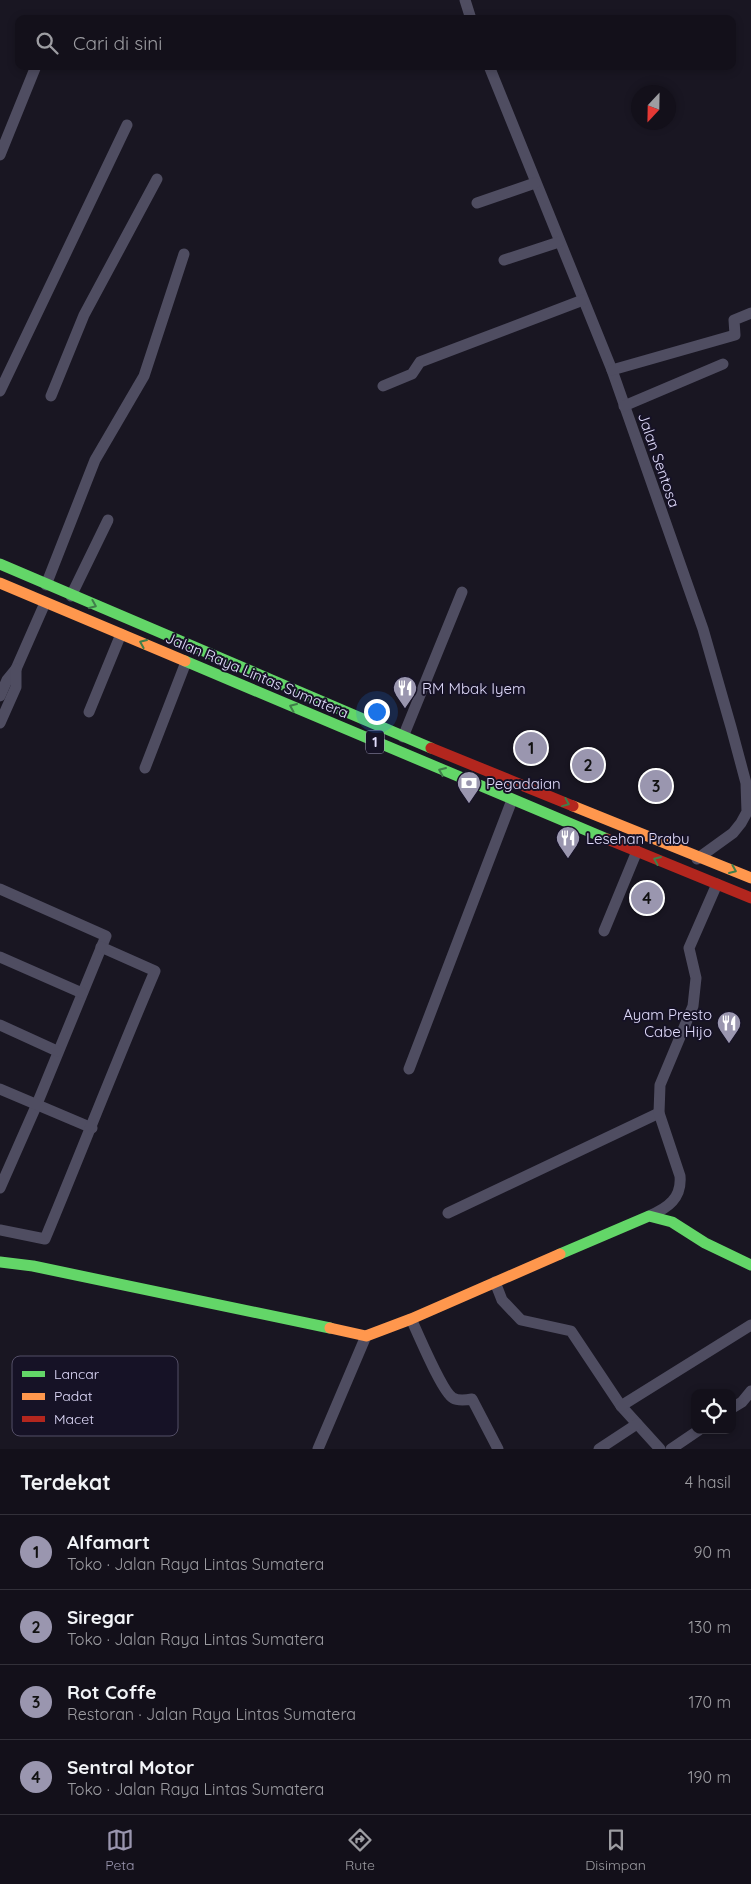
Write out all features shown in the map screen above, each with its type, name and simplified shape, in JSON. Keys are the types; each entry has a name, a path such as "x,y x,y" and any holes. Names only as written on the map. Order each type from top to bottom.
{"main road":[{"name":"Jalan Raya Lintas Sumatera","path":"0,564 404,737 751,878"},
{"name":"Jalan Raya Lintas Sumatera","path":"0,583 512,800 751,898"},
{"path":"0,1262 34,1266 366,1336 411,1319 649,1216 659,1216 674,1221 719,1250 751,1265"}],"street":[{"path":"465,0 470,15"},
{"path":"0,155 34,70"},
{"name":"Jalan Sentosa","path":"491,70 612,370 712,654 746,783 748,800 746,812 741,823 733,833 700,856 684,871"},
{"path":"0,391 126,125"},
{"path":"51,396 84,315 157,179"},
{"path":"477,203 535,183"},
{"path":"504,260 559,242"},
{"path":"46,584 95,460 144,376 184,254"},
{"path":"383,386 412,374 420,362 583,300"},
{"path":"612,370 735,335 734,320 751,313"},
{"path":"624,406 723,364"},
{"path":"71,596 108,520"},
{"path":"404,737 462,592"},
{"path":"0,696 7,680 16,669 45,603"},
{"path":"90,712 121,634"},
{"path":"145,768 186,662"},
{"path":"0,723 16,687 16,669"},
{"path":"409,1069 512,800"},
{"path":"604,931 637,851"},
{"path":"649,1216 662,1211 670,1205 676,1199 681,1186 680,1176 659,1113 660,1085 693,1006 696,978 689,948 717,884"},
{"path":"0,889 106,936 57,1051 37,1104 0,1188"},
{"path":"0,1230 45,1240 155,971 101,947"},
{"path":"0,957 82,993"},
{"path":"0,1025 57,1051"},
{"path":"0,1088 92,1128"},
{"path":"448,1213 659,1113"},
{"path":"495,1282 502,1300 521,1320 571,1331 621,1406 660,1449"},
{"path":"411,1319 439,1378 450,1396 457,1400 472,1399 498,1449"},
{"path":"621,1406 751,1325"},
{"path":"318,1449 366,1336"},
{"path":"736,1406 742,1402 751,1391"},
{"path":"599,1449 637,1424"},
{"path":"671,1449 693,1434"}],"traffic: fast":[{"path":"0,564 431,748"},
{"path":"185,661 607,839"},
{"path":"560,1254 649,1216 672,1222 705,1243 751,1265"},
{"path":"0,1262 33,1266 330,1328"}],"traffic: slow":[{"path":"0,583 185,661"},
{"path":"573,806 751,878"},
{"path":"330,1328 366,1336 411,1319 560,1254"}],"traffic: jam":[{"path":"431,748 573,806"},
{"path":"607,839 751,898"}],"place":[{"name":"RM Mbak Iyem","path":"405,709"},
{"name":"Alfamart","path":"531,748"},
{"name":"Siregar","path":"588,765"},
{"name":"Rot Coffe","path":"656,786"},
{"name":"Pegadaian","path":"469,804"},
{"name":"Lesehan Prabu","path":"568,859"},
{"name":"Sentral Motor","path":"647,898"},
{"name":"Ayam Presto Cabe Hijo","path":"729,1044"}]}
